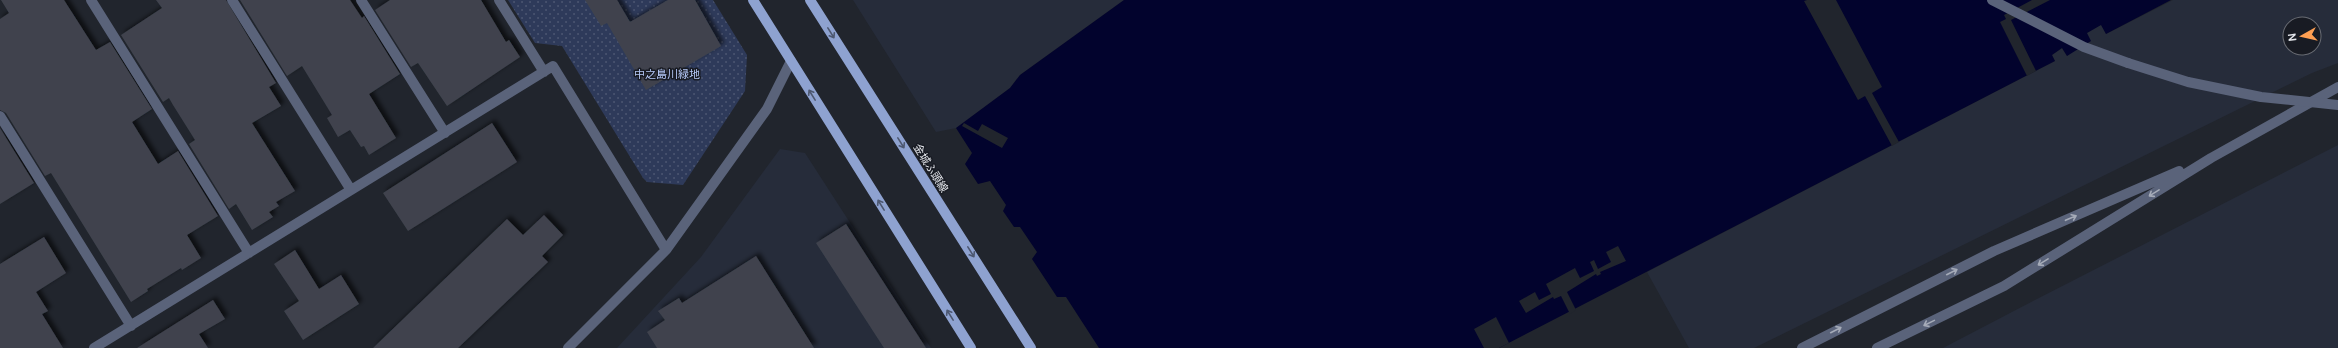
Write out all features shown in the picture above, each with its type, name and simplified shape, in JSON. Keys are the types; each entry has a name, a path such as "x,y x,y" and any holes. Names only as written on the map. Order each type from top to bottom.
{"main road":[{"path":"753,0 971,348"},
{"name":"金城ふ頭線","path":"810,0 1031,348"}],"street":[{"path":"90,0 249,253"},
{"path":"232,0 351,190"},
{"path":"361,0 445,133"},
{"path":"499,0 544,72"},
{"path":"1992,0 2084,47 2188,82 2261,97 2338,105"},
{"path":"568,348 666,250 767,109 791,61"},
{"path":"94,348 554,66 666,250"},
{"path":"1877,348 2004,286 2210,158 2338,87"},
{"path":"0,116 131,326"},
{"path":"1802,348 1994,251 2210,158"}],"shaded area":[{"path":"853,0 1124,0 1020,75 1010,88 956,128 936,132"},
{"path":"1124,0 2171,0 2106,34 2101,25 2087,33 2091,41 2067,56 2062,48 2052,55 2055,61 1499,348 1099,348 1066,297 1057,297 1032,259 1037,252 1020,227 1014,227 1003,211 1006,205 990,181 978,184 965,164 972,153 956,128 1010,88 1020,75"},
{"path":"2173,0 2338,0 2338,63 2312,73 1754,348 1689,348 1647,272 2055,61 2052,55 2062,48 2067,56 2087,33 2101,24 2106,34"},
{"path":"2338,145 2338,348 1943,348 2035,300"},
{"path":"780,149 805,153 931,348 617,348 701,257"}],"green space":[{"name":"中之島川緑地","path":"508,0 713,0 747,55 745,91 683,185 647,182 643,178 562,46 535,43"}],"pier":[{"path":"1836,0 1882,87 1872,93 1899,142 1892,146 1865,96 1858,100 1804,1"},
{"path":"2032,0 2050,0 2011,20 2036,71 2027,76 2000,22 2006,19 2004,15"},
{"path":"964,123 978,131 982,124 1008,138 1002,148 962,126"},
{"path":"1618,246 1626,261 1600,272 1601,274 1597,276 1596,274 1567,292 1576,310 1570,314 1561,296 1554,299 1553,297 1526,313 1519,301 1535,292 1539,300 1551,294 1546,284 1575,268 1580,278 1594,271 1590,262 1594,260 1598,269 1611,262 1606,252"},
{"path":"1496,317 1509,343 1499,348 1484,348 1474,329"}],"building":[{"path":"1,0 64,0 96,50 110,42 152,109 132,122 158,164 178,151 218,216 187,235 201,258 182,270 181,268 147,289 148,291 131,302 51,173 45,176 6,113 0,110 0,19 9,13"},
{"path":"156,0 226,0 276,83 269,87 281,106 252,123 295,191 276,202 279,206 269,212 273,217 252,230 236,204 229,209 189,144 195,140 169,98 163,102 121,35 162,8"},
{"path":"240,0 350,0 362,18 364,16 400,74 369,94 396,138 369,155 364,146 361,147 350,130 338,137 327,118 332,115 302,66 287,76"},
{"path":"390,0 481,0 506,42 509,40 520,57 447,106 418,63 411,67 375,10"},
{"path":"585,0 617,0 630,22 668,0 695,0 721,46 646,90 607,23 601,26"},
{"path":"492,123 517,162 408,231 383,193"},
{"path":"0,128 34,183 0,204"},
{"path":"544,215 563,235 542,256 548,262 458,348 373,348 507,219 523,235"},
{"path":"846,224 926,348 884,348 816,243"},
{"path":"44,237 66,273 36,292 48,311 42,314 63,348 0,348 0,264"},
{"path":"295,250 319,289 341,275 359,304 303,340 284,311 299,301 274,264"},
{"path":"756,256 814,348 657,348 647,332 665,320 658,311 679,298 682,303"},
{"path":"213,300 225,319 199,334 208,348 137,348"}]}
